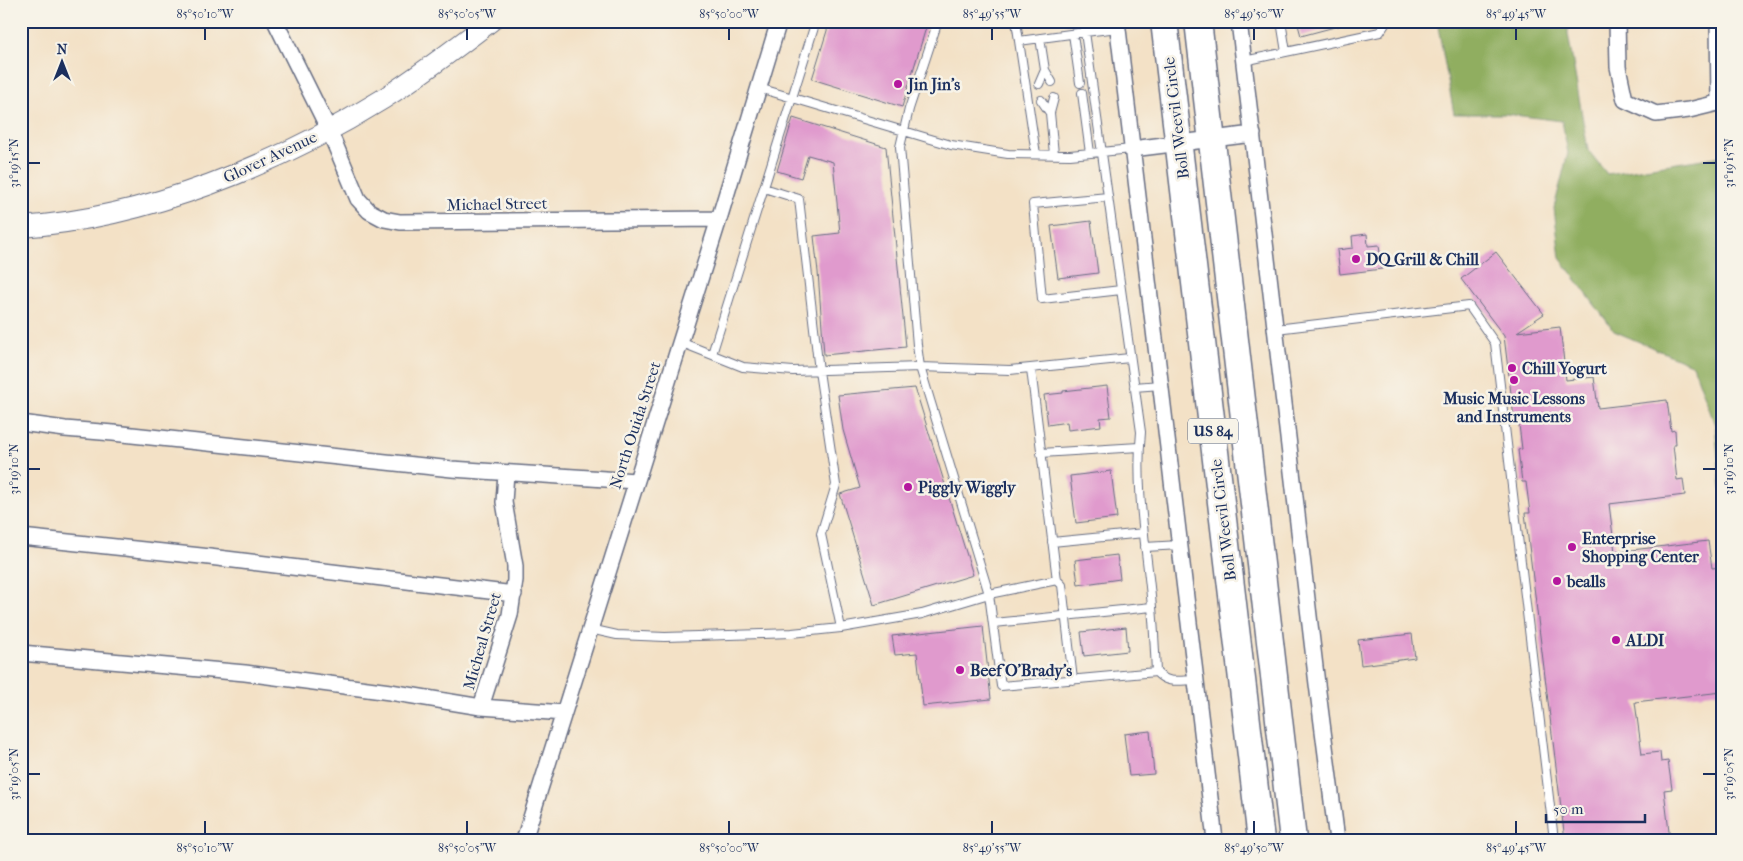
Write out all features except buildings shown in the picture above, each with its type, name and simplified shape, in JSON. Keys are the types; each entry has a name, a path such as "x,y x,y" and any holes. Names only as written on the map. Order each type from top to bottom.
{"highway":[{"name":"Boll Weevil Circle","path":"1164,21 1261,840"},
{"name":"Boll Weevil Circle","path":"1198,21 1293,840"}],"main road":[{"name":"Glover Avenue","path":"21,227 85,218 132,208 212,184 270,159 329,130 396,91 491,21"}],"street":[{"name":"Michael Street","path":"276,21 329,130 358,199 369,212 384,219 400,222 719,219"},
{"name":"North Ouida Street","path":"524,840 719,219 779,21"},
{"path":"1239,21 1337,840"},
{"path":"1617,21 1618,67 1625,100 1656,114 1689,110 1721,102 1718,21"},
{"path":"1117,25 1215,840"},
{"path":"1132,149 1253,134"},
{"path":"21,423 452,469 636,481"},
{"name":"Micheal Street","path":"506,472 504,502 515,566 514,594 502,641 481,706 564,713"},
{"path":"21,537 201,556 514,594"},
{"path":"21,653 245,673 481,706"}],"lane":[{"path":"712,354 816,21"},
{"path":"938,21 903,131 900,147 920,367 989,594 1001,686 1156,672"},
{"path":"1016,21 1036,154"},
{"path":"1084,21 1141,432 1138,464 1152,607 1156,672 1163,679 1172,681 1196,680"},
{"path":"1281,21 1286,52"},
{"path":"1244,61 1380,32 1387,21"},
{"path":"1019,41 1073,34 1117,25"},
{"path":"1073,34 1080,83"},
{"path":"1040,38 1046,83 1045,70"},
{"path":"759,88 951,145 1008,154 1090,153 1132,149"},
{"path":"1082,93 1090,153"},
{"path":"1050,113 1047,99 1054,154"},
{"path":"764,188 799,199 819,371 836,485 821,534 841,628"},
{"path":"1108,197 1033,204 1042,299 1121,290"},
{"path":"1276,329 1468,306 1495,342 1554,840"},
{"path":"680,342 743,366 819,371 920,367 1010,370 1130,358"},
{"path":"1031,369 1057,580 1062,585 1067,616 1073,680"},
{"path":"1134,387 1161,384"},
{"path":"1041,453 1139,447"},
{"path":"1052,542 1144,533"},
{"path":"1145,547 1181,545"},
{"path":"590,629 617,635 664,637 792,633 841,628 922,614 989,594 1057,580"},
{"path":"994,623 1152,607"}],"green space":[{"path":"1437,21 1568,21 1568,34 1588,150 1607,174 1722,156 1722,498 1715,425 1693,365 1614,331 1560,258 1554,208 1568,153 1562,121 1506,114 1454,114"}],"place":[{"name":"Jin Jin's","path":"898,84"},
{"name":"DQ Grill & Chill","path":"1356,259"},
{"name":"Chill Yogurt","path":"1512,368"},
{"name":"Music Music Lessons and Instruments","path":"1514,380"},
{"name":"Piggly Wiggly","path":"908,487"},
{"name":"Enterprise Shopping Center","path":"1572,547"},
{"name":"bealls","path":"1557,581"},
{"name":"ALDI","path":"1616,640"},
{"name":"Beef O'Brady's","path":"960,670"}]}
